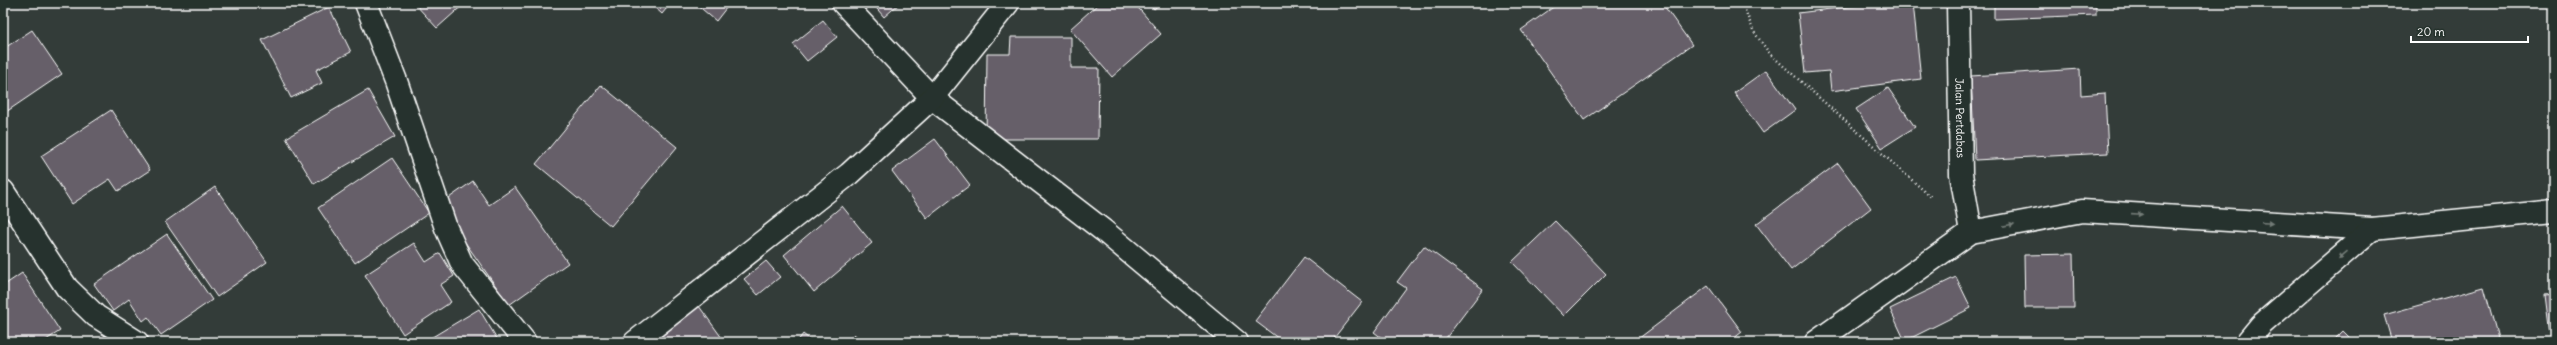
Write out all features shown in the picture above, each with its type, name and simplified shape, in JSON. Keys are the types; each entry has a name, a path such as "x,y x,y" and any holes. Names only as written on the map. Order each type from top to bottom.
{"street":[{"path":"366,3 396,81 446,228 462,264 525,342"},
{"path":"843,3 932,98 1104,231 1237,342"},
{"path":"635,342 848,174 932,98 1008,3"},
{"name":"Jalan Pertdabas","path":"1958,3 1961,174 1970,232"},
{"path":"3,191 67,288 96,316 137,342"},
{"path":"1816,342 1970,232 2082,211 2372,229 2554,211"},
{"path":"2247,342 2261,325 2372,229"}],"path":[{"path":"1742,3 1754,32 1770,54 1970,232"}],"building":[{"path":"414,3 465,3 437,28"},
{"path":"650,3 671,3 662,14"},
{"path":"695,3 730,3 716,21"},
{"path":"872,3 900,3 884,17"},
{"path":"1099,3 1134,3 1161,34 1112,77 1070,29"},
{"path":"1149,3 1161,3 1154,9"},
{"path":"1559,3 1662,3 1692,45 1584,120 1521,30"},
{"path":"1878,3 1913,3 1921,79 1831,91 1829,71 1805,73 1798,13"},
{"path":"1994,3 2096,3 2096,15 1994,19"},
{"path":"329,7 351,52 316,70 322,83 291,98 262,40"},
{"path":"823,20 837,37 807,61 793,44"},
{"path":"32,30 62,74 3,114 3,49"},
{"path":"1011,37 1071,37 1071,68 1099,68 1098,139 986,139 987,54 1010,54"},
{"path":"2080,69 2081,95 2105,93 2108,153 1975,160 1971,76"},
{"path":"1766,70 1795,110 1763,133 1734,93"},
{"path":"601,85 677,147 611,226 536,164"},
{"path":"1888,88 1915,127 1882,148 1856,109"},
{"path":"368,90 395,137 314,184 286,138"},
{"path":"111,110 150,170 118,191 110,179 72,204 41,156"},
{"path":"935,139 970,185 927,218 892,171"},
{"path":"392,158 429,213 355,263 318,208"},
{"path":"1838,163 1871,208 1791,270 1756,224"},
{"path":"473,181 489,205 515,187 568,263 509,305 439,205"},
{"path":"215,187 267,262 217,297 165,222"},
{"path":"842,206 872,243 814,292 784,255"},
{"path":"1555,221 1606,274 1564,316 1512,262"},
{"path":"167,234 212,300 161,335 148,317 143,321 129,299 113,311 94,284"},
{"path":"414,243 426,262 440,253 454,276 440,285 451,302 403,334 365,275"},
{"path":"1424,246 1483,289 1443,342 1387,342 1374,332 1406,288 1397,282"},
{"path":"2073,254 2074,308 2025,308 2024,255"},
{"path":"1304,257 1362,302 1331,342 1283,342 1255,321"},
{"path":"766,261 780,277 758,295 744,279"},
{"path":"22,273 60,331 43,342 3,342 3,286"},
{"path":"1956,277 1971,308 1905,341 1890,309"},
{"path":"1708,286 1742,332 1729,342 1634,342"},
{"path":"2484,287 2499,342 2392,342 2384,315"},
{"path":"2554,294 2554,342 2550,342 2544,295"},
{"path":"696,302 722,338 717,342 641,342"},
{"path":"479,309 499,342 424,342"},
{"path":"2343,331 2354,342 2332,342"},
{"path":"803,334 813,342 797,342"},
{"path":"854,334 863,342 848,342"}]}
